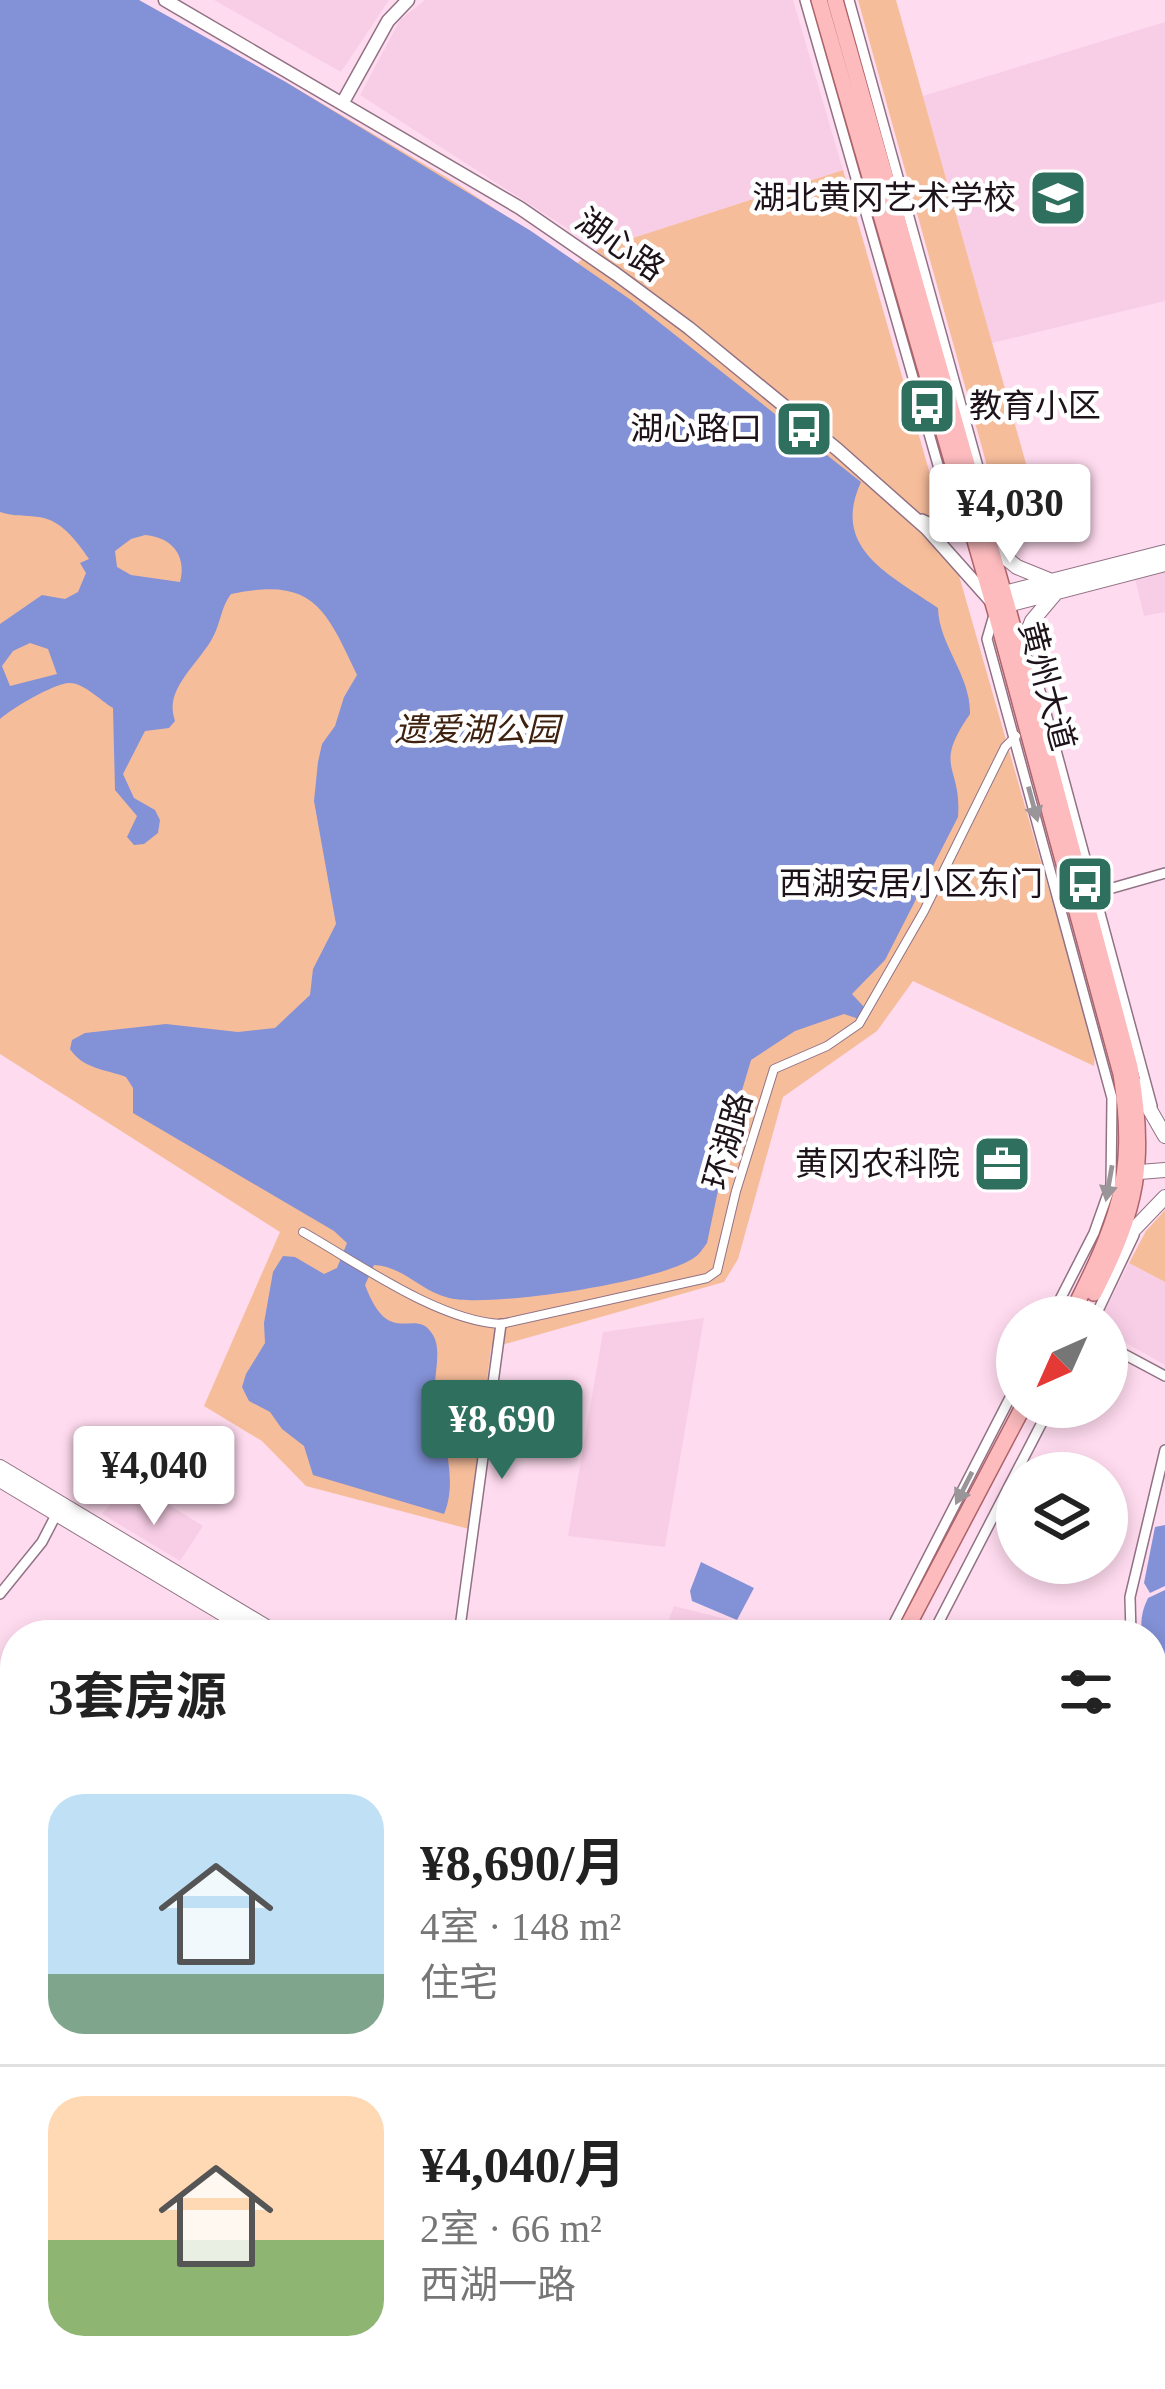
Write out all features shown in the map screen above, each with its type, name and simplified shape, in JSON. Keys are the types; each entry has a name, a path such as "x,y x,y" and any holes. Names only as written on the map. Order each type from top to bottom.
{"main road":[{"name":"黄州大道","path":"819,0 968,519 1020,651 1027,731 1132,1080 1133,1172 1116,1249 1092,1296"},
{"name":"黄州大道","path":"836,0 991,546 1027,731 1121,1074 1133,1172 1112,1232 1080,1296"},
{"path":"991,546 1017,567 1056,586 1165,564"},
{"path":"1000,603 1165,552"},
{"path":"1020,651 1032,621 1056,586"},
{"path":"1132,1080 1161,1130"},
{"path":"1133,1172 1165,1170"},
{"path":"1116,1249 1165,1197"},
{"path":"911,1620 1012,1428"},
{"path":"923,1620 1023,1428"},
{"path":"0,1467 255,1620"},
{"path":"0,1480 233,1620"}],"street":[{"name":"湖心路","path":"165,0 520,208 616,274 753,380 902,506 1000,603"},
{"path":"343,102 388,21 408,0"},
{"path":"806,0 950,512 938,524 928,523 902,506"},
{"path":"849,0 996,532 991,546"},
{"path":"946,493 968,519"},
{"path":"1020,651 1033,665 1161,1130"},
{"path":"1027,731 1112,1098 1111,1186 1094,1233 1062,1296"},
{"name":"环湖路","path":"302,1232 471,1322 501,1324 707,1278 723,1260 736,1191 774,1069 827,1046 859,1024 924,910 1005,747 1027,731"},
{"path":"1095,893 1165,874"},
{"path":"1106,1296 1139,1224"},
{"path":"461,1620 501,1324"},
{"path":"1128,1356 1165,1376"},
{"path":"896,1620 996,1425"},
{"path":"940,1620 1039,1428"},
{"path":"1131,1620 1130,1597 1165,1450"},
{"path":"0,1594 43,1541 57,1513"}],"shaded area":[{"path":"214,0 389,0 341,72"},
{"path":"425,0 793,0 843,170 599,249 360,95 400,20"},
{"name":"湖北黄冈艺术学校","path":"1165,22 1165,301 992,343 923,96"},
{"path":"1165,565 1165,612 1144,616 1134,574"},
{"path":"1129,1263 1165,1282 1165,1365 1128,1344 1128,1296 1112,1296"},
{"path":"704,1318 665,1547 568,1536 603,1332"},
{"path":"130,1481 203,1526 180,1561 102,1514"},
{"path":"674,1606 730,1620 669,1620"}],"green space":[{"name":"遗爱湖公园","path":"0,0 284,81 451,180 577,263 599,249 843,170 1095,1051 1094,1066 913,981 877,1031 783,1097 738,1259 724,1282 491,1348 469,1529 306,1486 262,1441 204,1406 280,1232 0,1054"},
{"path":"858,0 896,0 1044,528 1007,538"},
{"path":"1165,1210 1165,1282 1129,1263 1146,1231"}],"water":[{"name":"遗爱湖公园","path":"0,0 139,0 284,81 531,231 631,300 861,482 853,505 859,543 885,571 938,608 969,700 970,714 951,757 958,817 885,960 852,994 864,1007 859,1019 844,1014 795,1031 751,1060 707,1243 700,1253 677,1266 614,1284 500,1299 449,1298 395,1270 374,1265 365,1285 374,1305 393,1322 426,1327 436,1341 435,1391 450,1484 444,1514 313,1475 304,1446 270,1412 249,1401 242,1387 265,1343 273,1272 283,1256 295,1257 324,1274 337,1268 347,1243 133,1113 133,1088 126,1077 88,1065 70,1049 72,1040 85,1033 166,1024 238,1032 275,1028 310,995 313,969 336,924 314,801 318,762 322,744 357,675 335,631 313,603 281,590 231,594 213,637 175,693 175,721 169,728 145,731 123,774 134,798 155,810 160,820 158,833 134,845 127,837 137,816 115,790 113,708 70,683 45,691 0,719 0,624 42,595 65,599 78,592 86,573 80,563 89,559 54,522 0,512","holes":["145,535 175,550 181,564 180,582 131,575 117,567 115,551","30,643 48,649 57,674 10,686 2,666 13,651"]},
{"path":"1165,1525 1165,1586 1150,1593 1144,1583 1155,1527"},
{"path":"701,1562 754,1588 737,1620 692,1601 690,1591"},
{"path":"1165,1590 1165,1620 1142,1620 1148,1598"}],"place":[{"name":"湖北黄冈艺术学校","path":"1058,198"},
{"name":"教育小区","path":"927,406"},
{"name":"湖心路口","path":"804,429"},
{"name":"西湖安居小区东门","path":"1085,884"},
{"name":"黄冈农科院","path":"1002,1164"}]}
